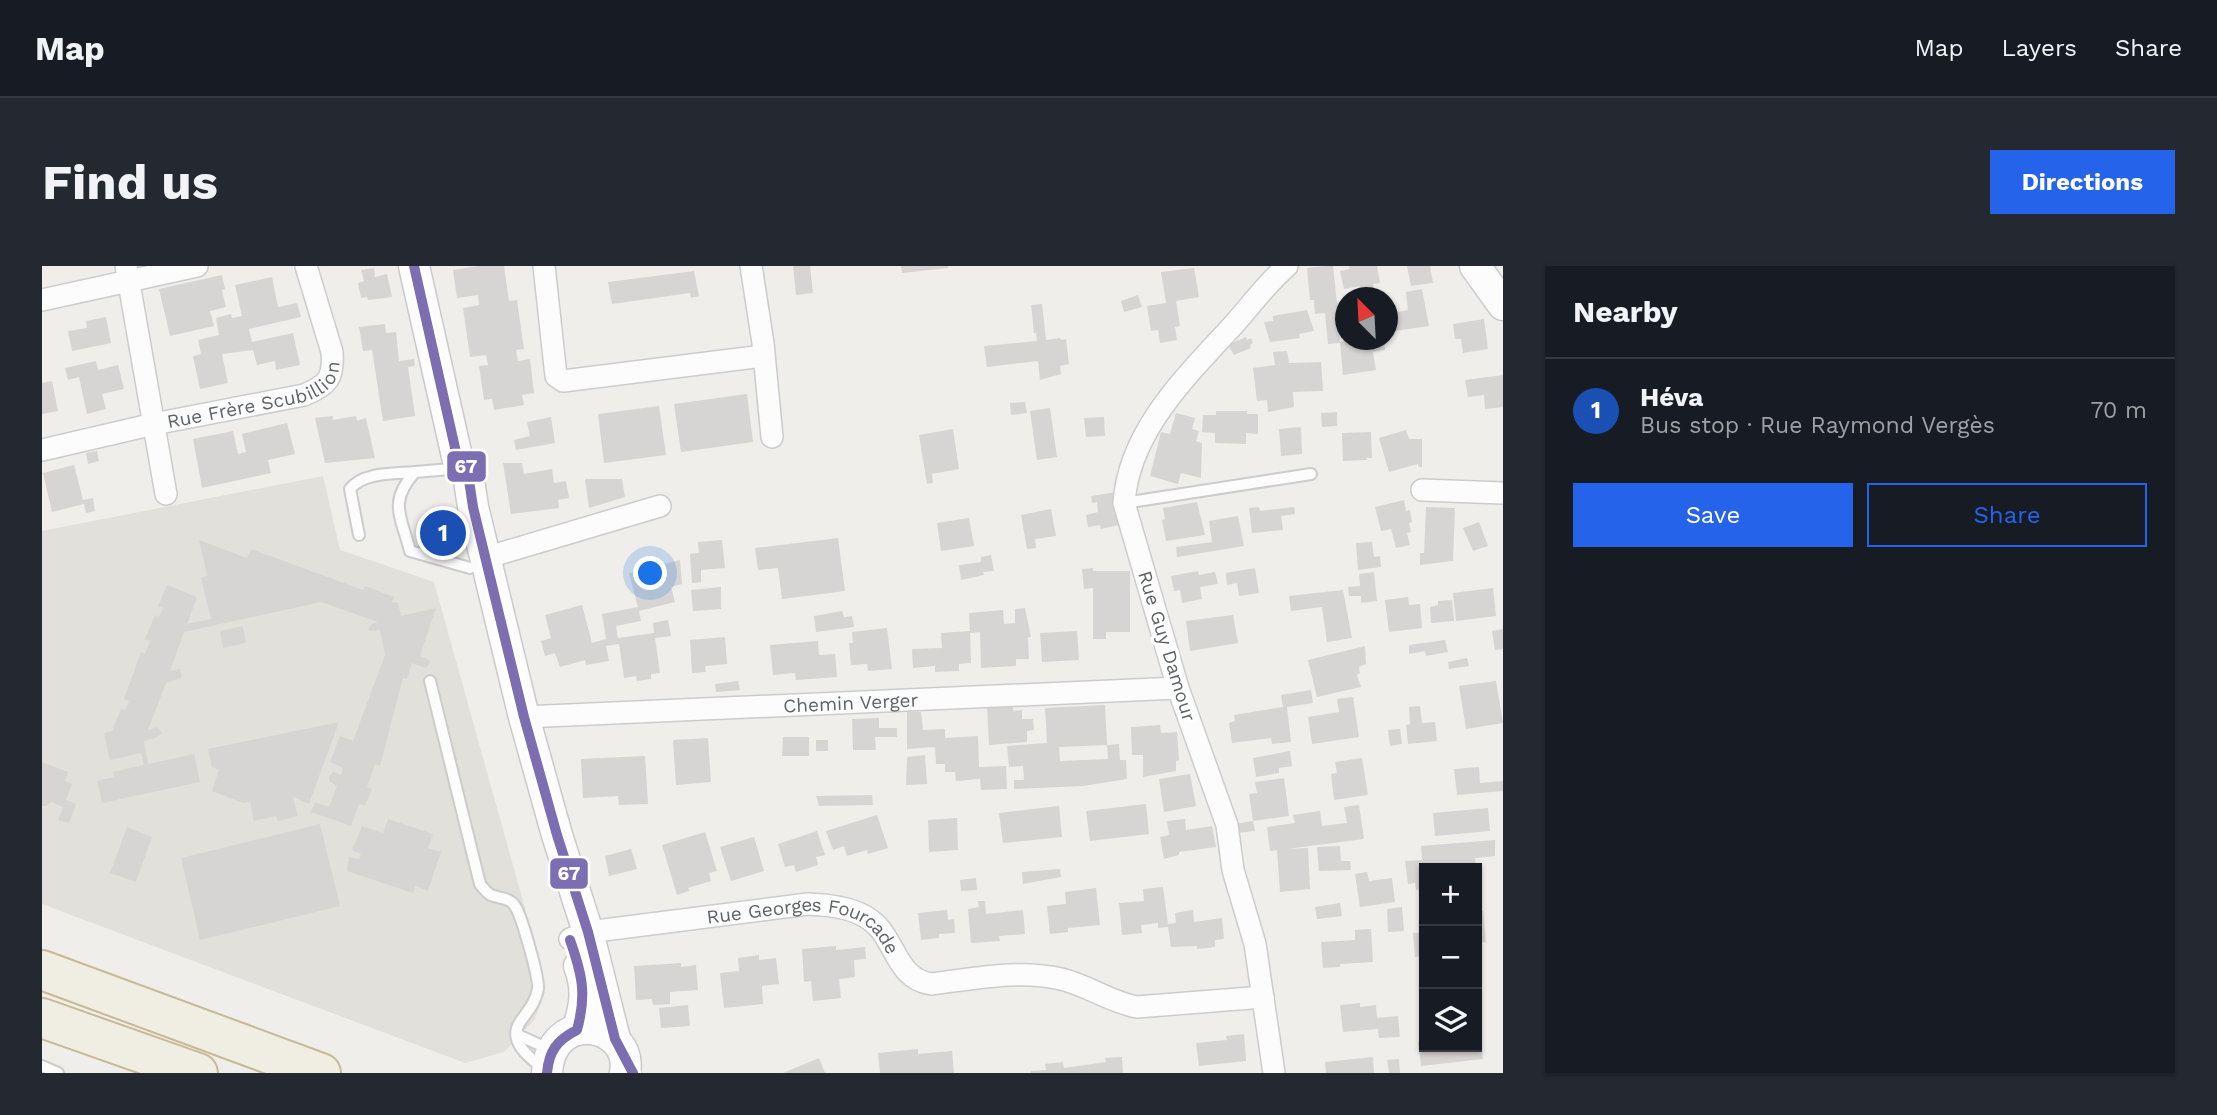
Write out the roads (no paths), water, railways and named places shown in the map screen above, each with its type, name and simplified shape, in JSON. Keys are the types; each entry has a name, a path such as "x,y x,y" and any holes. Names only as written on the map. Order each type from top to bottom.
{"highway":[{"path":"42,970 321,1073"},
{"path":"42,1018 198,1073"}],"main road":[{"path":"414,266 455,465 467,467 477,563 505,719 530,810 625,1062"},
{"path":"1475,266 1503,305"},
{"path":"477,563 557,835 579,935 585,1006 577,1030"},
{"path":"548,1065 556,1041 577,1030 600,1031 625,1062"}],"street":[{"path":"42,300 127,274 197,266"},
{"name":"Rue Frère Scubillion","path":"42,450 154,424 304,395 317,389 330,379 332,352 306,266"},
{"path":"544,266 556,376 563,381 763,356"},
{"path":"751,266 772,437"},
{"name":"Rue Guy Damour","path":"1274,1073 1255,944 1233,870 1227,825 1178,688 1124,503 1126,480 1134,458 1166,401 1287,266"},
{"name":"Rue Frère Scubillion","path":"127,274 166,494"},
{"path":"1422,490 1503,493"},
{"path":"477,563 660,506"},
{"name":"Chemin Verger","path":"524,717 1178,688"},
{"name":"Rue Georges Fourcade","path":"579,935 808,904 830,905 850,909 879,928 899,963 913,978 922,983 1012,974 1037,975 1063,979 1118,1003 1137,1007 1263,997"}],"lane":[{"path":"359,535 350,489 356,481 455,465"},
{"path":"415,472 404,484 397,500 410,551 477,563"},
{"path":"1124,503 1311,474"},
{"path":"430,681 480,884 490,895 506,899 515,906 534,962 538,989 527,1015 518,1026 518,1035 524,1054 548,1065"},
{"path":"518,1035 548,1065"},
{"path":"42,1066 58,1073"}],"place":[{"name":"Héva","path":"443,533"}]}
